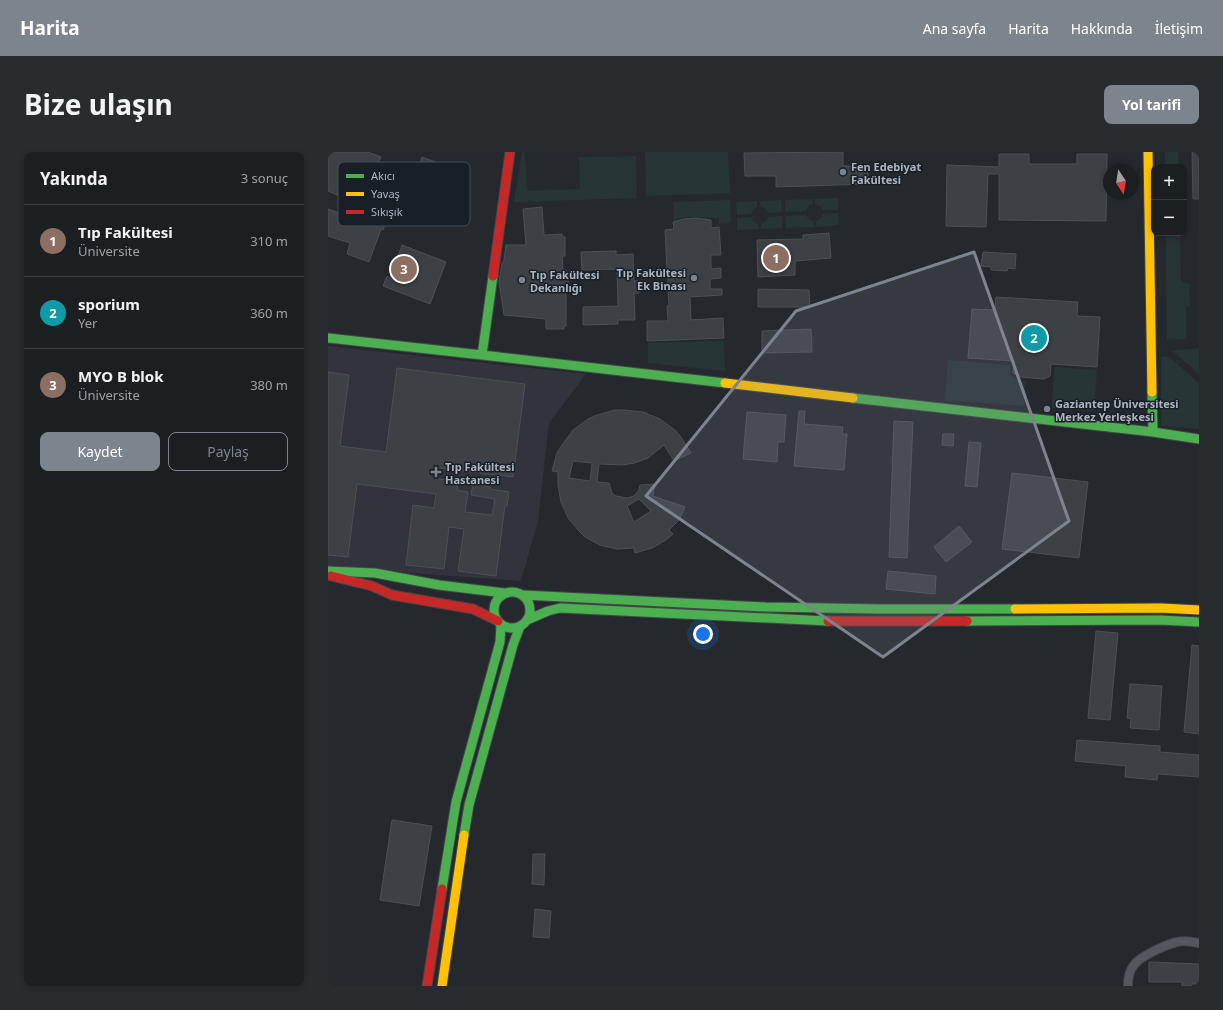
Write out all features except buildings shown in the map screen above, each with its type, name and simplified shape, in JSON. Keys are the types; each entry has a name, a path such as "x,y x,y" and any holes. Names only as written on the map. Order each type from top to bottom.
{"street":[{"path":"482,355 510,152"},
{"path":"1148,152 1153,432"},
{"path":"328,338 1153,432 1199,439"},
{"path":"328,571 375,573 439,585 504,593 514,591 523,595 766,607 879,609 1161,608 1199,610"},
{"path":"372,586 375,573"},
{"path":"328,575 372,586 392,595 473,609 510,628 548,611 560,608 812,621 1160,620 1199,622"},
{"path":"427,986 456,802 500,642 500,623 494,613 495,603 504,593"},
{"path":"442,986 469,804 513,645 530,611 530,607 523,595"},
{"path":"1128,986 1130,973 1134,965 1142,957 1176,942 1186,941 1199,943"}],"highlighted area":[{"path":"974,252 1069,521 883,657 646,496 796,311"}],"shaded area":[{"path":"522,152 525,152 527,191 580,189 579,157 636,156 637,198 514,202"},
{"path":"645,152 728,152 730,193 646,196"},
{"path":"1165,152 1178,152 1178,164 1165,164"},
{"path":"838,198 838,210 823,210 820,206 815,204 815,199"},
{"path":"812,199 813,204 808,206 806,211 785,212 785,200"},
{"path":"730,200 731,223 719,224 719,218 687,217 674,220 673,202"},
{"path":"781,200 782,212 768,213 766,209 760,206 760,201"},
{"path":"757,201 757,207 753,209 751,214 737,215 736,202"},
{"path":"838,213 839,225 816,227 816,221 820,219 823,214"},
{"path":"806,215 809,220 813,221 814,227 786,228 785,216"},
{"path":"782,216 782,228 761,229 761,224 766,221 768,217"},
{"path":"751,217 753,221 758,224 759,229 737,230 737,218"},
{"path":"1166,236 1180,236 1181,282 1189,284 1190,307 1186,307 1186,339 1167,340"},
{"path":"724,341 725,371 648,363 648,343"},
{"name":"Tıp Fakültesi Hastanesi","path":"328,346 586,374 549,423 538,521 521,581 328,567"},
{"path":"1199,348 1199,374 1172,351"},
{"path":"1161,357 1169,357 1199,383 1199,429 1161,426"},
{"path":"948,360 1010,365 1010,375 1018,381 1026,381 1024,406 945,401"},
{"path":"1054,367 1097,370 1094,411 1052,408"}],"traffic: fast":[{"path":"493,276 482,355 725,383"},
{"path":"328,338 482,355"},
{"path":"853,398 1153,432 1152,392"},
{"path":"1153,432 1199,439"},
{"path":"328,571 375,573 439,585 504,593"},
{"path":"516,592 525,597 529,603 530,610 529,617 525,623 516,628 508,628 499,623 495,617 494,606 499,597 505,593 516,592"},
{"path":"523,595 766,607 1015,609"},
{"path":"527,620 548,611 560,608 828,621"},
{"path":"967,621 1160,620 1199,622"},
{"path":"442,889 456,802 500,642 501,625"},
{"path":"464,835 469,805 513,645 520,626"}],"traffic: slow":[{"path":"1148,152 1152,392"},
{"path":"725,383 853,398"},
{"path":"1015,609 1161,608 1199,610"},
{"path":"442,986 464,835"}],"traffic: jam":[{"path":"493,276 510,152"},
{"path":"331,576 372,586 392,595 473,609 498,621"},
{"path":"828,621 967,621"},
{"path":"427,986 442,889"}],"place":[{"name":"Fen Edebiyat Fakültesi","path":"843,172"},
{"name":"Tıp Fakültesi","path":"776,258"},
{"name":"MYO B blok","path":"404,269"},
{"name":"Tıp Fakültesi Ek Binası","path":"694,278"},
{"name":"Tıp Fakültesi Dekanlığı","path":"522,280"},
{"name":"sporium","path":"1034,338"},
{"name":"Gaziantep Üniversitesi Merkez Yerleşkesi","path":"1047,409"},
{"name":"Tıp Fakültesi Hastanesi","path":"436,472"}]}
